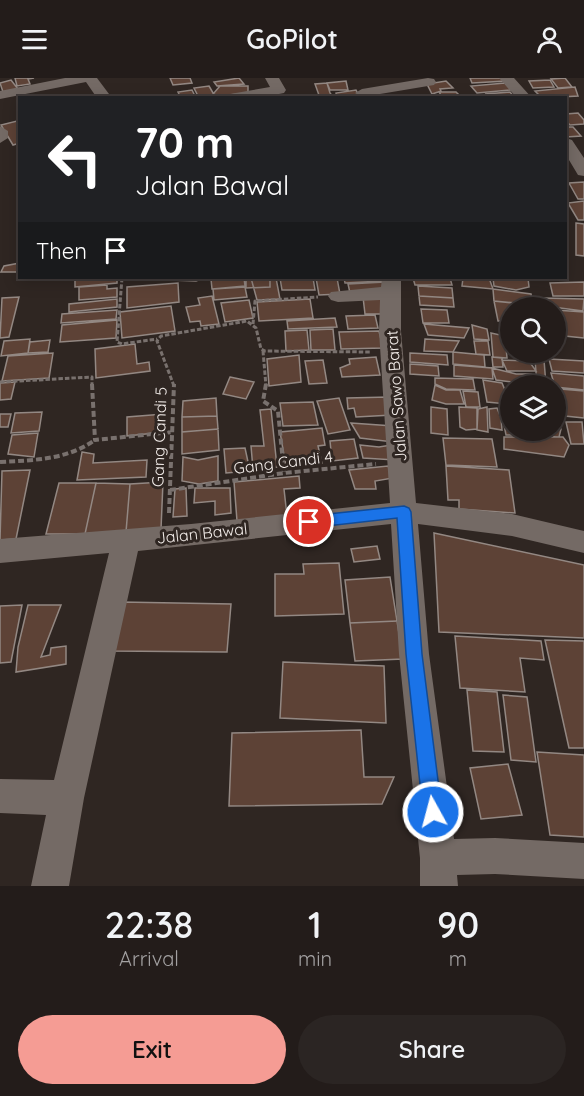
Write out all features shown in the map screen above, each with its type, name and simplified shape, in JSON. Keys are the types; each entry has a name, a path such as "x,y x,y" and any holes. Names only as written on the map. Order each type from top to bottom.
{"street":[{"path":"0,95 41,82 88,78 103,96"},
{"path":"242,96 279,90 272,78"},
{"path":"353,78 363,95 429,82"},
{"path":"506,78 523,96"},
{"path":"0,131 0,138"},
{"path":"567,138 584,136"},
{"path":"567,145 584,171"},
{"path":"338,296 392,285"},
{"name":"Jalan Sawo Barat","path":"392,285 390,331 414,654 439,872"},
{"name":"Jalan Bawal","path":"0,551 123,553 168,537 404,516 512,525 584,542"},
{"path":"50,886 66,798 123,553"},
{"path":"0,796 66,798"},
{"path":"439,872 495,856 584,861"}],"path":[{"path":"122,279 117,342 122,344 158,340 166,334 247,321 253,324"},
{"path":"284,473 278,411 263,401 266,385 263,351 253,324 255,301 338,296"},
{"name":"Gang Candi 5","path":"158,340 174,384 168,537"},
{"path":"263,351 392,352"},
{"path":"0,382 92,376 95,440"},
{"path":"0,462 65,458 95,440 172,432"},
{"name":"Gang Candi 4","path":"170,490 284,473 400,461"}],"building":[{"path":"15,78 34,78 28,79 30,84 17,86"},
{"path":"170,78 190,78 192,83 173,85"},
{"path":"239,78 244,84 217,86 214,82"},
{"path":"470,78 503,78 506,81 472,83"},
{"path":"565,78 572,87 558,88 551,79"},
{"path":"11,80 18,89 3,92 0,83"},
{"path":"550,80 554,87 533,88 529,81"},
{"path":"346,81 348,90 330,90 327,83"},
{"path":"446,81 453,88 440,89 441,91 432,94 427,84"},
{"path":"327,83 332,96 319,96 315,84"},
{"path":"505,83 511,90 477,93 471,86"},
{"path":"209,86 215,96 198,96 194,88"},
{"path":"220,86 248,86 248,93 220,96 213,94"},
{"path":"575,87 578,96 540,96 535,91"},
{"path":"192,90 195,96 180,96 178,92"},
{"path":"356,90 359,96 337,96 336,93"},
{"path":"439,92 456,92 460,96 436,96 441,95"},
{"path":"510,92 513,96 488,96 486,94"},
{"path":"578,113 584,120 584,124 570,125 567,122 567,114"},
{"path":"18,122 18,144 13,145 1,125"},
{"path":"567,127 573,127 581,136 567,137"},
{"path":"584,182 584,199 578,199 569,183"},
{"path":"584,201 584,220 578,220 568,203"},
{"path":"576,223 584,224 584,256 576,255"},
{"path":"18,263 18,272 1,272 4,266"},
{"path":"75,279 117,279 117,283 75,287"},
{"path":"170,279 201,279 196,281"},
{"path":"211,279 244,279 245,286 212,289"},
{"path":"246,279 270,279 270,287 246,288"},
{"path":"251,279 276,279 280,299 257,300"},
{"path":"280,279 313,279 315,290 282,290"},
{"path":"316,279 337,279 340,294 319,295"},
{"path":"344,279 381,279 382,281 345,283"},
{"path":"413,279 450,279 452,285 415,285"},
{"path":"463,279 489,279 493,289 462,286"},
{"path":"493,279 528,279 529,287 516,290 494,286"},
{"path":"385,282 388,291 350,293 348,284"},
{"path":"584,282 584,296 553,296 550,283"},
{"path":"178,283 179,302 127,308 127,287"},
{"path":"107,285 107,289 117,288 117,297 79,300 79,287"},
{"path":"418,286 452,288 453,298 419,296"},
{"path":"245,287 247,297 214,300 213,289"},
{"path":"493,289 531,294 532,297 500,297 500,302 494,301"},
{"path":"212,296 219,324 201,326 200,321 190,322 186,307 200,305 198,298"},
{"path":"419,296 453,298 454,307 420,305"},
{"path":"19,297 9,337 0,338 2,298"},
{"path":"363,297 383,297 385,314 365,314"},
{"path":"117,299 117,307 69,312 69,304"},
{"path":"310,299 313,318 259,321 257,302"},
{"path":"566,299 584,299 583,311 566,309"},
{"path":"249,300 253,318 225,322 221,303"},
{"path":"494,301 500,302 500,321 498,321"},
{"path":"171,306 175,331 122,338 120,312"},
{"path":"421,309 447,310 449,323 423,323"},
{"path":"117,310 116,319 61,323 62,314"},
{"path":"566,311 584,312 584,338 566,336"},
{"path":"375,315 378,328 348,329 346,316"},
{"path":"335,318 337,327 288,329 287,321"},
{"path":"117,320 116,338 60,342 62,325"},
{"path":"424,324 469,328 464,338 428,335"},
{"path":"472,325 487,329 489,340 474,339"},
{"path":"333,329 335,350 311,350 310,330"},
{"path":"307,330 309,350 286,351 285,331"},
{"path":"379,331 383,348 341,349 339,332"},
{"path":"491,333 500,335 500,358 493,357"},
{"path":"30,339 28,353 1,356 4,341"},
{"path":"425,339 459,341 453,352 424,351"},
{"path":"50,340 48,352 28,353 30,342"},
{"path":"474,341 488,341 490,355 476,354"},
{"path":"135,344 137,364 149,362 150,371 96,378 95,349"},
{"path":"453,352 484,355 485,367 453,364"},
{"path":"53,353 49,378 2,381 8,356"},
{"path":"410,353 447,355 448,365 410,362"},
{"path":"299,355 301,382 269,386 267,359"},
{"path":"376,357 380,375 342,377 340,368 350,364 349,359"},
{"path":"492,357 500,358 503,367 493,367"},
{"path":"323,360 327,383 309,384 305,361"},
{"path":"566,360 584,361 584,373 552,371 550,363 566,363"},
{"path":"503,363 530,363 536,371 507,371"},
{"path":"535,363 544,363 545,375 536,375"},
{"path":"410,364 438,366 439,376 410,374"},
{"path":"454,365 492,368 493,379 454,376"},
{"path":"492,368 516,374 532,375 500,375 500,381 496,380"},
{"path":"551,373 584,376 584,390 566,388 566,375 552,375"},
{"path":"230,377 254,382 246,399 223,394"},
{"path":"435,378 473,379 475,390 446,389 435,384"},
{"path":"483,380 500,383 500,403 487,402"},
{"path":"15,382 11,399 0,400 0,383"},
{"path":"435,385 446,390 460,390 464,404 446,404 432,400"},
{"path":"566,390 584,391 584,418 566,416"},
{"path":"463,391 478,392 480,407 466,407"},
{"path":"389,397 392,415 356,417 354,408 348,409 347,398"},
{"path":"216,398 217,416 182,417 183,401"},
{"path":"339,398 350,430 328,434 317,401"},
{"path":"313,402 318,425 283,426 280,403"},
{"path":"431,407 447,409 448,435 431,433"},
{"path":"459,407 477,408 477,429 466,430 460,427"},
{"path":"487,407 488,432 477,430 478,409"},
{"path":"497,408 500,416 500,430 490,428 489,409"},
{"path":"271,409 277,467 253,469 251,446 264,446 260,410"},
{"path":"42,412 39,431 11,433 15,413"},
{"path":"0,414 11,414 8,427 0,427"},
{"path":"164,414 164,432 127,436 127,417"},
{"path":"217,416 218,429 182,432 182,417"},
{"path":"566,422 582,422 584,444 571,444"},
{"path":"351,423 393,426 393,442 360,438"},
{"path":"322,428 325,445 318,446 322,463 286,467 280,432"},
{"path":"218,429 219,450 182,454 182,432"},
{"path":"38,433 34,457 8,454 12,435"},
{"path":"443,438 492,439 497,467 446,465"},
{"path":"354,439 358,458 332,461 330,441"},
{"path":"504,441 566,441 569,445 564,457 504,449"},
{"path":"360,445 379,447 391,445 395,460 363,458"},
{"path":"245,448 250,471 226,473 224,449"},
{"path":"82,452 94,454 93,463 147,460 146,477 77,480"},
{"path":"218,456 218,481 199,484 182,481 183,457 198,460"},
{"path":"388,466 393,478 375,481 376,489 355,489 349,470"},
{"path":"446,466 509,470 515,513 459,509 459,500 448,500"},
{"path":"30,470 16,539 0,540 2,471"},
{"path":"299,476 300,488 284,489 287,516 237,521 234,482"},
{"path":"163,482 161,529 126,532 130,484"},
{"path":"59,483 96,483 85,534 46,534"},
{"path":"96,483 130,484 126,532 85,534"},
{"path":"186,488 187,516 173,517 175,489"},
{"path":"195,488 230,488 231,513 215,515 215,501 194,503"},
{"path":"434,533 584,565 584,638 439,632"},
{"path":"377,546 380,559 354,562 351,549"},
{"path":"339,563 344,614 275,616 275,574 304,574 303,564"},
{"path":"390,577 397,621 350,623 345,580"},
{"path":"121,602 231,604 227,652 112,651"},
{"path":"22,605 11,662 0,663 0,606"},
{"path":"28,605 61,605 41,657 50,655 51,648 66,646 66,664 16,672 18,647"},
{"path":"397,621 403,659 355,661 350,623"},
{"path":"455,636 541,641 544,660 520,658 525,692 460,688"},
{"path":"545,640 584,641 584,748 569,748"},
{"path":"283,662 384,666 386,723 280,718"},
{"path":"467,690 497,692 504,752 473,751"},
{"path":"503,695 527,697 536,762 511,760"},
{"path":"361,730 364,777 394,777 382,804 229,806 232,733"},
{"path":"537,752 584,755 584,837 550,835"},
{"path":"508,764 522,815 481,819 470,768"}],"route":[{"path":"309,522 404,512 414,654 433,812"}]}
